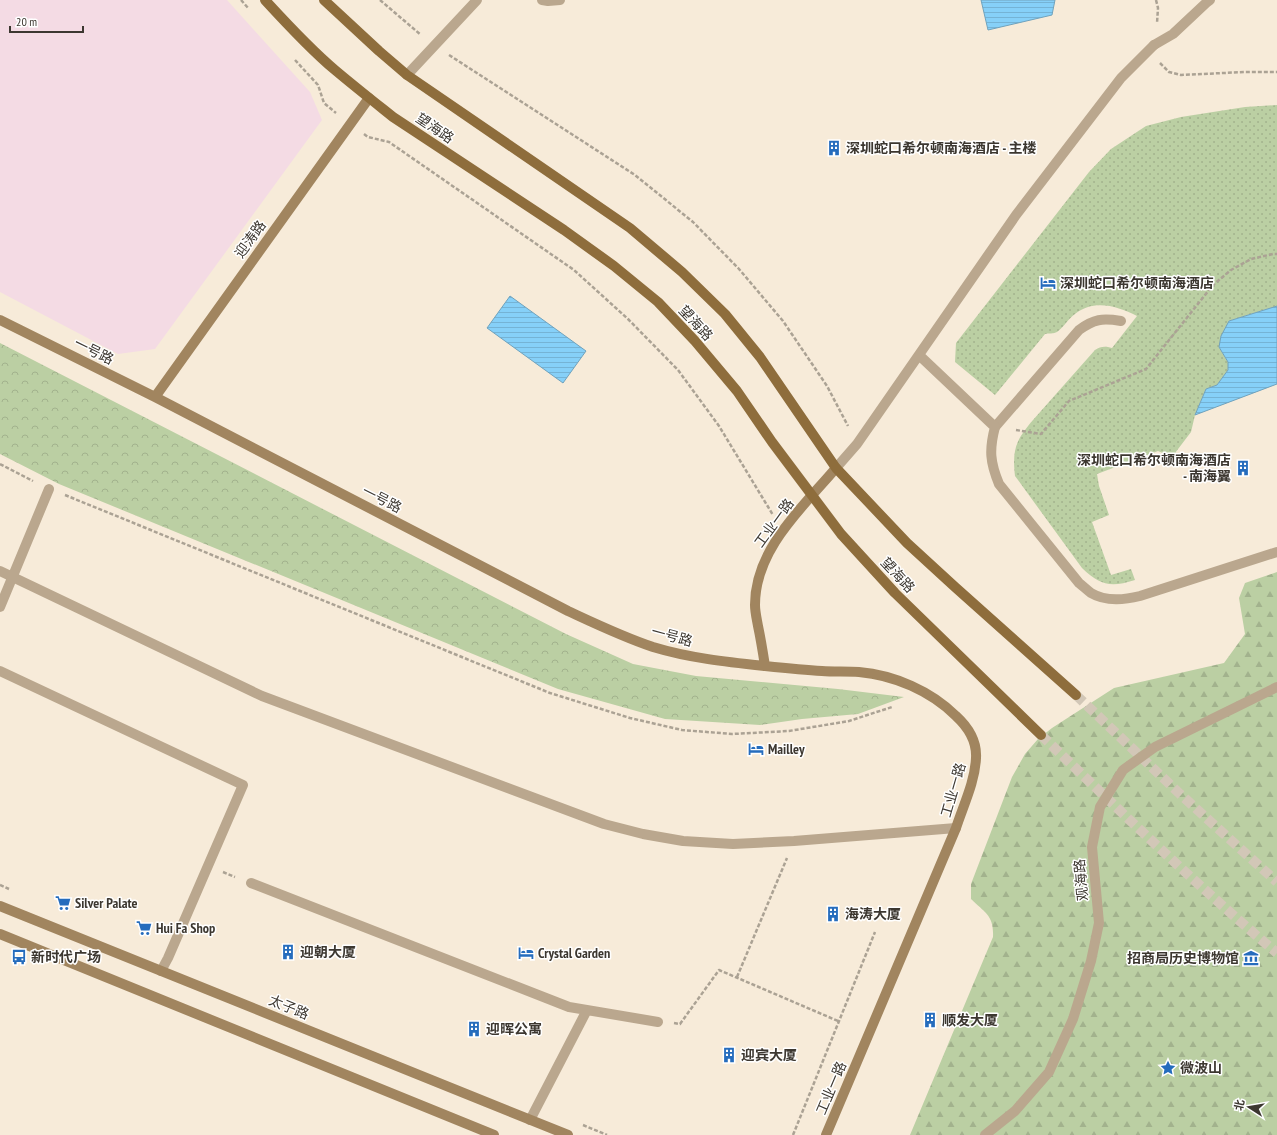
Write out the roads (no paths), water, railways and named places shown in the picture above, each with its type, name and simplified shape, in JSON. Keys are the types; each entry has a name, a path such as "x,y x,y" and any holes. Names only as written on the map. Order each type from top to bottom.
{"main road":[{"name":"望海路","path":"265,0 292,30 334,69 369,98 411,129 564,230 614,266 658,302 695,341 737,390 772,442 841,534 895,593 1041,735"},
{"name":"望海路","path":"324,0 407,75 630,228 682,272 725,314 760,357 836,468 907,543 1076,695"}],"street":[{"path":"407,75 477,0"},
{"path":"542,0 560,0"},
{"path":"836,468 857,444 920,356 1016,215 1121,78 1154,45 1173,34 1210,0"},
{"name":"迎涛路","path":"155,397 369,98"},
{"path":"1121,321 1110,319 1097,320 1088,323 1079,330 995,427 992,439 991,454 993,468 999,484 1079,583 1092,593 1107,599 1124,600 1140,596 1277,552"},
{"name":"一号路","path":"0,320 155,397 568,611 615,632 652,646 688,656 765,666"},
{"path":"920,356 995,427"},
{"name":"工业一路","path":"826,1135 956,828 972,781 976,758 975,744 966,726 946,706 915,688 891,678 860,672 823,671 765,666 755,606 756,585 762,565 782,531 836,468"},
{"path":"0,607 49,488"},
{"path":"0,571 262,696 604,824 643,834 683,841 733,844 794,841 956,828"},
{"path":"0,671 243,785 161,971"},
{"name":"观海路","path":"986,1135 1015,1111 1049,1072 1073,1020 1091,961 1099,924 1092,847 1100,807 1124,770 1156,747 1277,687"},
{"path":"251,883 569,1007 658,1022"},
{"name":"太子路","path":"0,906 568,1135"},
{"path":"0,934 494,1135"},
{"path":"530,1120 588,1010"}],"water":[{"path":"981,0 1055,0 1052,15 988,30"},
{"path":"510,296 586,351 563,383 487,328"},
{"path":"1277,306 1277,384 1195,415 1206,389 1217,385 1228,370 1228,362 1219,347 1221,336 1229,321"}],"tunnel":[{"path":"1076,695 1180,794 1277,882"},
{"path":"1041,735 1187,873 1277,953"}],"place":[{"name":"深圳蛇口希尔顿南海酒店 - 主楼","path":"834,148"},
{"name":"深圳蛇口希尔顿南海酒店","path":"1048,283"},
{"name":"深圳蛇口希尔顿南海酒店 - 南海翼","path":"1243,468"},
{"name":"Mailley","path":"756,749"},
{"name":"Silver Palate","path":"63,903"},
{"name":"海涛大厦","path":"833,914"},
{"name":"Hui Fa Shop","path":"144,928"},
{"name":"迎朝大厦","path":"288,952"},
{"name":"Crystal Garden","path":"526,953"},
{"name":"新时代广场","path":"19,957"},
{"name":"招商局历史博物馆","path":"1251,958"},
{"name":"顺发大厦","path":"930,1020"},
{"name":"迎晖公寓","path":"474,1029"},
{"name":"迎宾大厦","path":"729,1055"},
{"name":"微波山","path":"1168,1068"}]}
